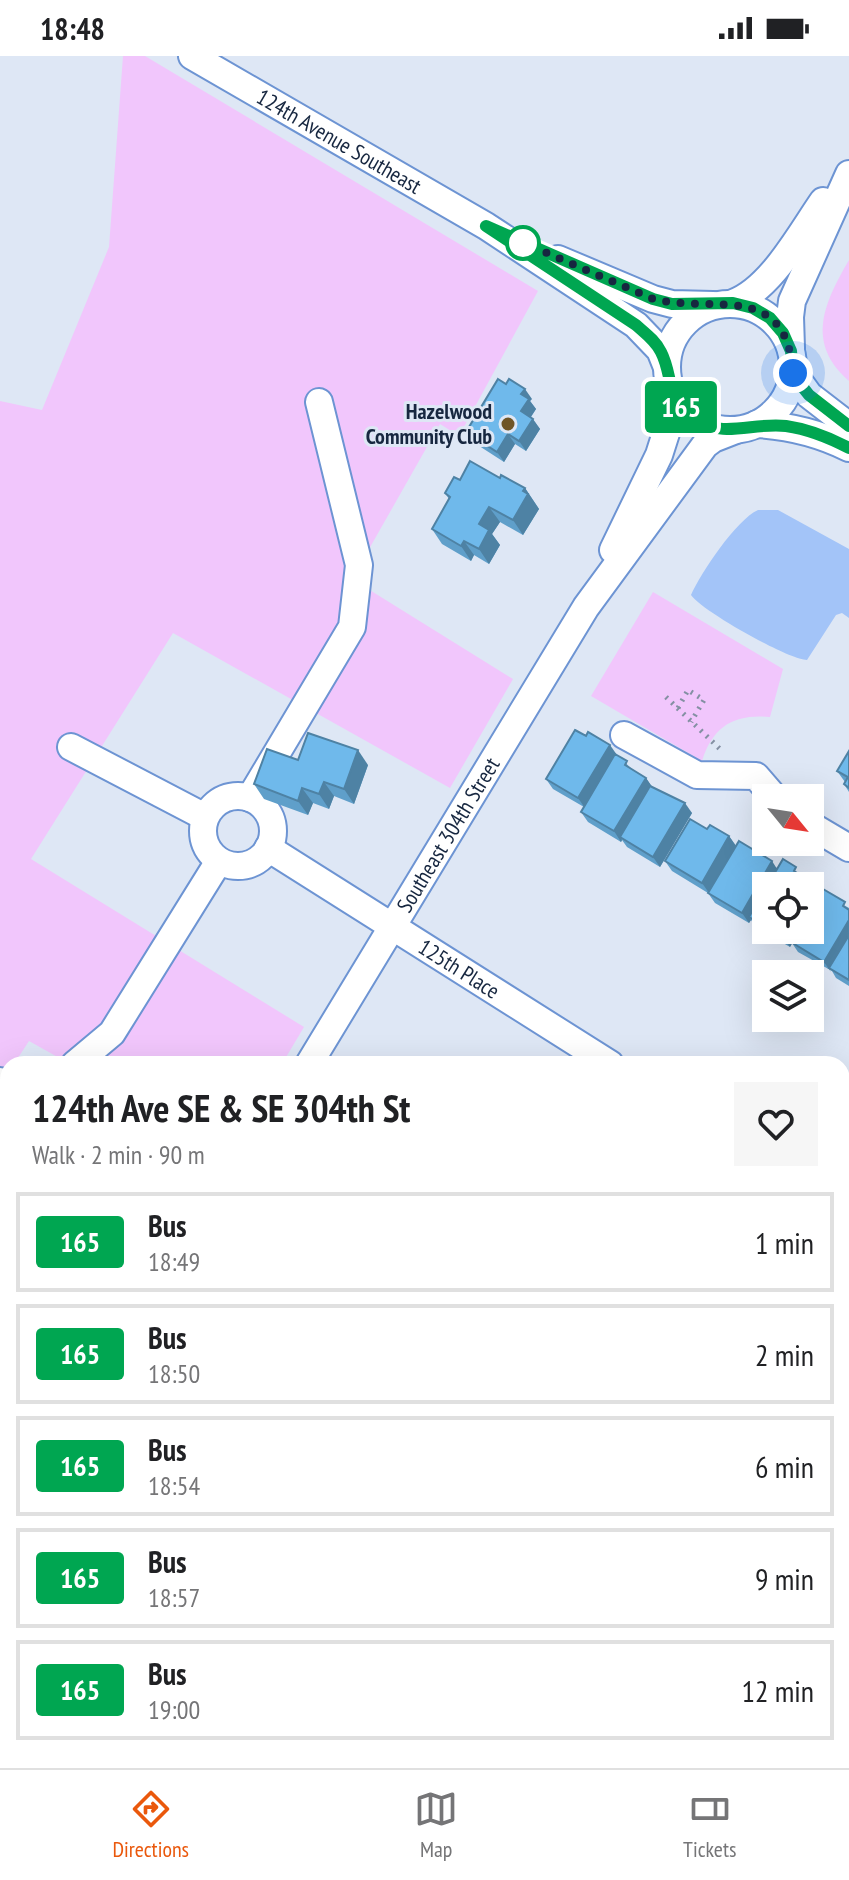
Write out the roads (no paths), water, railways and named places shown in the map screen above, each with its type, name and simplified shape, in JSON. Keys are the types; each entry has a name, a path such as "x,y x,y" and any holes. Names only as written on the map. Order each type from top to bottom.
{"street":[{"name":"124th Avenue Southeast","path":"192,56 486,226 636,325 660,350 668,375"},
{"path":"849,166 763,285 746,299 695,314 680,328 670,346 668,375 679,405 694,420 714,429 795,428 849,448"},
{"path":"746,427 775,412 787,394 792,362 792,301 849,174"},
{"name":"124th Avenue Southeast","path":"486,226 631,292 672,304 723,304"},
{"path":"723,304 753,308 770,318 783,333 792,362 809,395 849,426"},
{"name":"Southeast 304th Street","path":"586,607 659,455 669,414 668,375"},
{"path":"250,798 352,627 359,565 319,402"},
{"name":"Southeast 304th Street","path":"314,1056 586,607 705,445 746,427"},
{"path":"624,735 697,775 756,776 763,784"},
{"path":"71,747 205,817"},
{"path":"238,795 250,798 268,813 272,837 268,848 262,857 241,866 219,861 205,844 202,833 205,817 216,803 227,797 238,795"},
{"path":"824,833 849,848"},
{"name":"125th Place","path":"268,848 597,1056"},
{"path":"85,1056 112,1033 219,861"}],"water":[{"path":"758,510 778,510 849,549 849,618 842,613 836,615 807,660 782,652 746,633 711,612 691,595 730,535"}],"place":[{"name":"Hazelwood Community Club","path":"508,424"}]}
